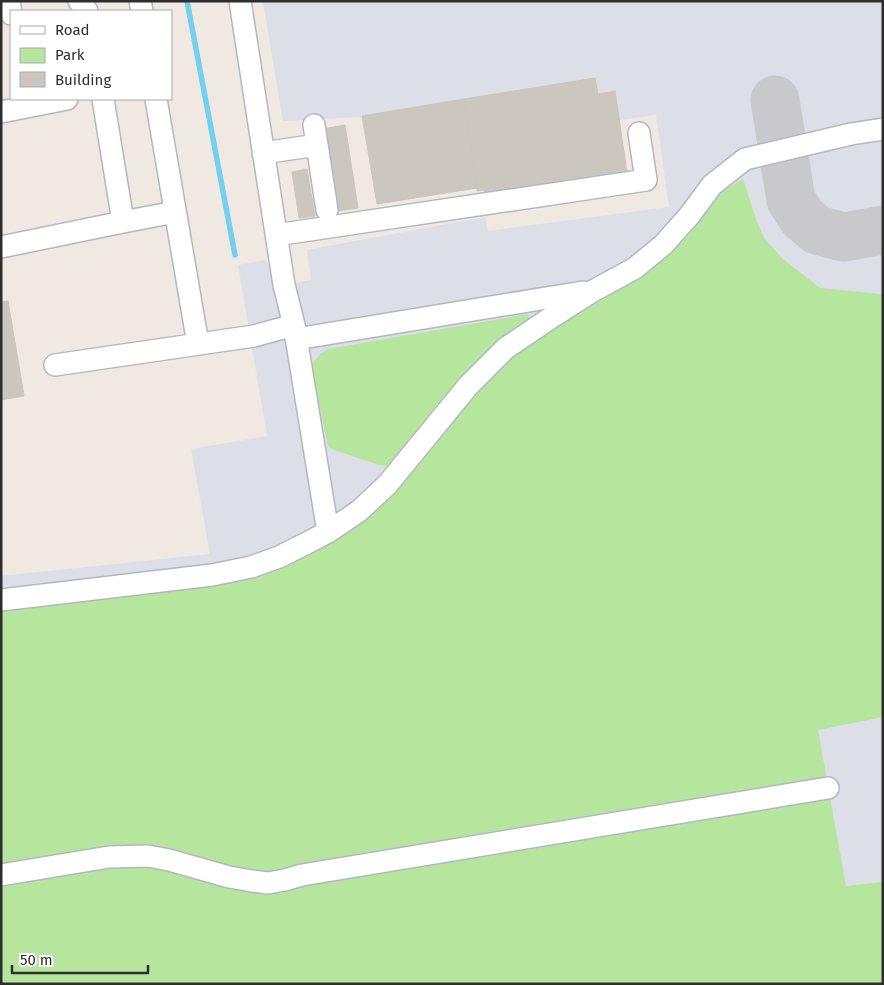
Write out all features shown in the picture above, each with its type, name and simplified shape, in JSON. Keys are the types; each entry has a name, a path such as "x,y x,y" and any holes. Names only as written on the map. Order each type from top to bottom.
{"lane":[{"path":"240,1 284,285 295,332 328,532"},
{"path":"1,112 62,100"},
{"path":"103,100 123,222"},
{"path":"156,100 198,344"},
{"path":"1,600 212,575 279,557 328,532 359,511 387,485 468,386 506,348 593,291 635,268 663,245 689,216 712,185 745,159 851,134 883,129"},
{"path":"276,235 646,180 639,133"},
{"path":"264,152 315,135 327,210"},
{"path":"1,247 175,212"},
{"path":"55,364 593,291"},
{"path":"1,874 109,857 148,856 184,863 229,877 268,883 302,875 828,788"}],"shaded area":[{"path":"263,1 883,1 883,984 1,984 1,576 210,554 191,449 267,436 238,265 265,260 281,285 284,285 311,280 307,250 485,217 488,231 669,207 656,115 619,120 627,172 484,195 484,190 476,188 377,204 362,117 283,121"}],"green space":[{"path":"743,179 757,222 765,239 783,259 820,288 881,294 883,297 883,717 818,730 846,886 883,882 883,984 1,984 1,609 200,586 391,491 430,451 475,389 510,355 546,329 592,306 656,266 689,235 721,192"},
{"path":"528,314 530,319 488,350 465,373 389,466 379,465 334,450 328,446 311,366 320,354 328,349"}],"building":[{"path":"595,78 598,94 615,91 627,172 484,195 484,190 477,191 464,99"},
{"path":"464,99 477,188 377,204 362,116"},
{"path":"345,125 358,208 337,211 323,129"},
{"path":"307,169 315,216 299,218 292,172"},
{"path":"8,301 24,396 1,400 1,302"}],"waterway":[{"path":"187,1 235,255"}],"taxiway":[{"path":"775,100 791,200 802,217 817,230 844,237 883,230"}]}
